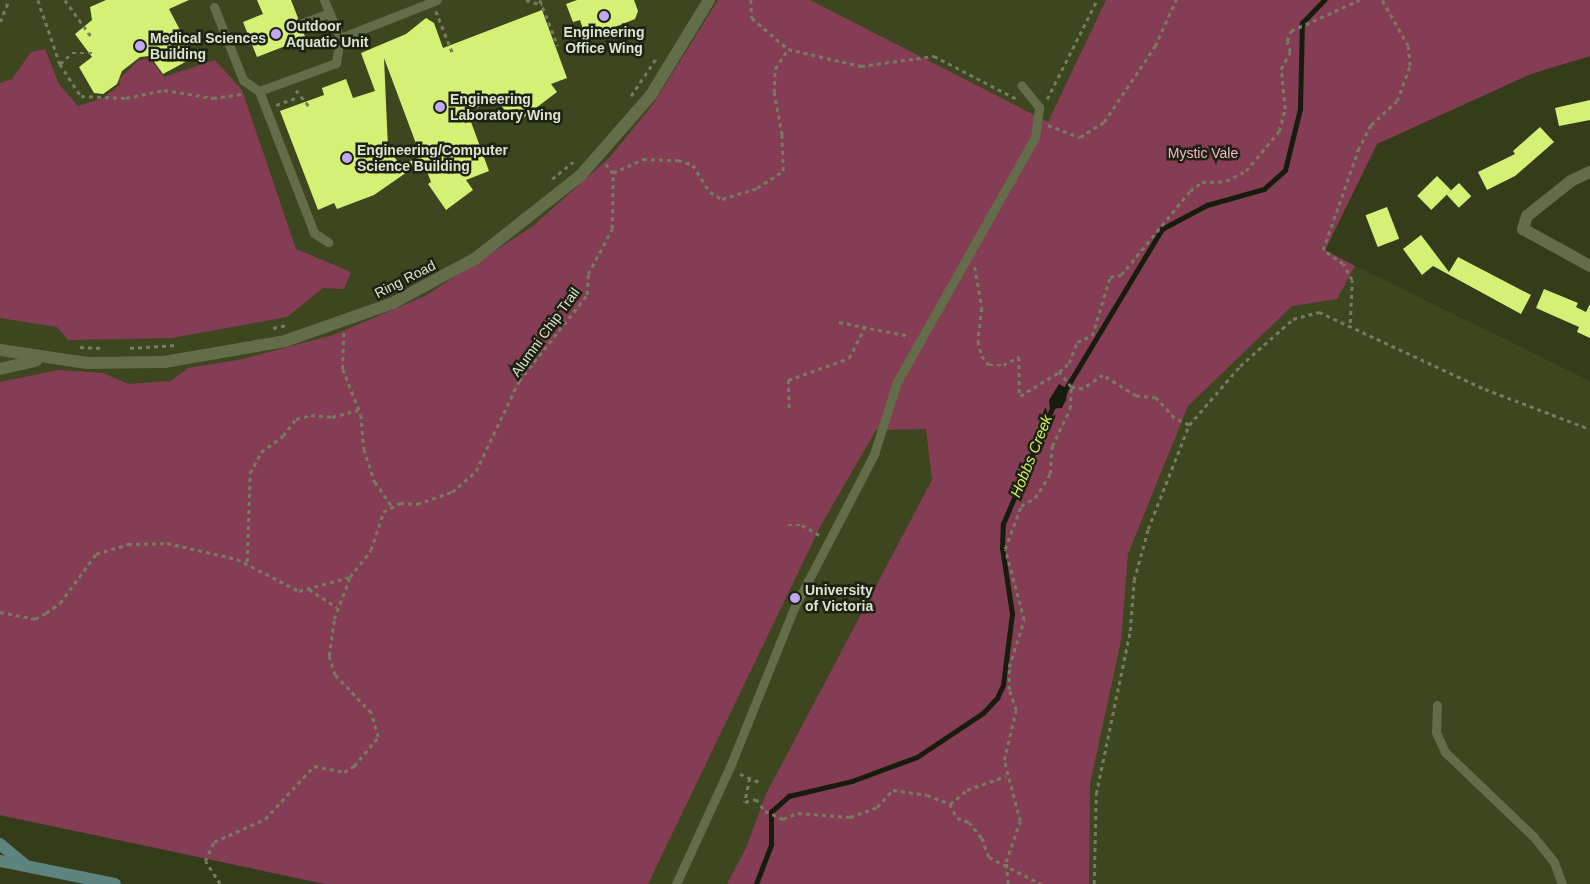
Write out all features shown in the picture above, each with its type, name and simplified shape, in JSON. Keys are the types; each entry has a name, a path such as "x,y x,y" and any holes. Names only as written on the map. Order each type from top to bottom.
{"main road":[{"path":"0,844 26,866"},
{"path":"0,861 115,884"}],"street":[{"name":"Ring Road","path":"0,350 61,362 137,364 198,358 285,341 344,324 394,303 476,258 561,193 651,95 709,0"},
{"path":"1590,172 1571,180 1527,216 1523,229 1590,266"},
{"path":"0,369 32,361 61,362"}],"lane":[{"path":"256,89 336,63 340,38 324,0"},
{"path":"340,38 435,1"},
{"path":"214,6 243,80 256,89 266,109 314,233 328,242"},
{"path":"300,24 330,13"},
{"path":"676,884 729,769 759,686 827,540 874,454 897,382 920,337 968,257 1034,137 1039,107 1021,85"},
{"path":"1437,705 1436,732 1445,752 1533,836 1554,862 1562,884"}],"path":[{"path":"0,22 9,0"},
{"path":"38,0 60,64 81,96 97,100 164,90 228,99 256,89"},
{"path":"65,0 91,36"},
{"path":"526,0 542,5"},
{"path":"540,0 558,46"},
{"path":"751,0 752,18 788,49 861,66 934,56 1021,101 1052,129 1073,137 1104,122 1155,46 1176,0"},
{"path":"1038,115 1097,0"},
{"path":"968,257 976,271 982,308 982,356 989,364 1002,365 1019,357 1020,396 1059,372 1069,363 1077,342 1092,336 1110,277 1122,275 1190,191 1202,182 1226,181 1246,171 1279,131 1285,109 1281,69 1290,52 1288,36 1299,28 1304,28 1326,12 1359,0"},
{"path":"1350,323 1352,280 1343,264 1323,250 1358,150 1371,125 1397,101 1410,66 1408,46 1382,0"},
{"path":"435,1 453,54"},
{"name":"Alumni Chip Trail","path":"393,508 452,492 476,471 519,380 587,296 591,267 612,229 613,173 618,169 651,157 678,160 693,165 710,192 722,199 757,188 783,170 782,135 774,93 775,69 788,49"},
{"path":"624,104 660,52"},
{"path":"60,64 72,53 95,53"},
{"path":"295,89 298,97 310,107"},
{"path":"266,109 298,97"},
{"path":"549,182 576,160"},
{"path":"1094,884 1096,794 1130,631 1134,580 1148,529 1189,425 1240,366 1293,319 1319,312 1350,323 1486,389 1590,429"},
{"path":"266,330 297,322"},
{"path":"839,322 920,337"},
{"path":"220,884 205,861 214,842 265,819 314,766 344,772 354,766 378,737 371,713 336,675 329,656 337,607 350,577 371,550 383,512 393,508 369,466 358,410 343,369 344,324"},
{"path":"789,408 788,380 849,358 865,326"},
{"path":"127,348 186,344"},
{"path":"74,347 108,348"},
{"path":"1059,372 1071,387 1083,389 1103,375 1136,396 1156,398 1174,418 1189,425"},
{"path":"1008,884 1006,862 1020,821 1006,776 1006,742 1016,710 1008,690 1009,660 1022,634 1024,614 1005,549 1021,506 1035,498 1050,474 1052,446 1070,409 1071,387"},
{"path":"247,562 250,473 261,452 283,436 296,419 311,415 332,417 358,410"},
{"path":"788,525 802,525 827,540"},
{"path":"0,612 35,619 60,603 96,554 120,545 167,542 247,562 279,584 309,589 337,607"},
{"path":"309,589 350,577"},
{"path":"729,769 761,783"},
{"path":"950,804 967,790 1006,776"},
{"path":"750,778 744,800 748,804 756,799 772,815 850,817 877,807 893,790 927,795 950,804 956,818 969,822 978,832 989,857 1006,862 1017,873 1041,884"}],"shaded area":[{"name":"University of Victoria","path":"0,0 1590,0 1590,56 1531,74 1377,144 1325,251 1590,381 1590,884 341,884 0,816"},
{"path":"1059,384 1068,389 1066,400 1062,408 1050,409 1049,400"}],"green space":[{"name":"University of Victoria","path":"718,0 810,0 1048,122 1106,0 1590,0 1590,56 1531,74 1377,144 1325,250 1355,266 1337,299 1292,306 1188,406 1128,554 1121,641 1090,784 1089,884 727,884 746,848 766,794 932,480 926,429 876,430 820,527 648,884 325,884 0,815 0,382 58,370 103,373 128,384 171,381 188,368 243,359 333,335 425,296 533,226 610,157 654,103"},
{"path":"45,49 59,84 78,106 103,98 120,85 119,79 139,60 150,59 164,77 215,60 242,90 296,249 351,272 344,289 323,288 287,317 172,338 68,340 57,327 0,318 0,83 12,79 31,52"}],"building":[{"name":"Medical Sciences Building","path":"106,0 189,0 169,9 191,51 189,60 163,74 150,56 140,57 122,71 117,84 103,94 94,93 79,67 92,57 75,34 92,20 90,7"},
{"name":"Outdoor Aquatic Unit","path":"257,0 291,0 298,18 294,27 302,30 306,38 257,57 243,22 263,14"},
{"name":"Engineering Office Wing","path":"577,0 634,0 638,11 635,19 592,36 584,32 580,20 573,22 566,4"},
{"name":"Engineering Laboratory Wing","path":"542,10 567,78 551,84 557,92 515,124 497,100 467,111 489,171 466,180 473,190 446,210 428,184 431,182 423,161 374,195 337,209 334,203 318,210 280,111 324,95 322,88 346,79 353,98 375,91 361,53 406,34 426,18 434,23 443,48","holes":["384,58 421,157 400,165 388,148"]},
{"path":"1590,100 1590,120 1559,126 1555,108"},
{"path":"1540,127 1554,142 1515,176 1487,190 1478,172 1515,154 1513,151"},
{"path":"1437,176 1451,190 1431,210 1417,196"},
{"path":"1459,183 1471,196 1459,208 1447,195"},
{"path":"1387,207 1399,239 1378,247 1366,215"},
{"path":"1421,235 1449,272 1458,257 1531,295 1521,314 1433,266 1422,275 1403,249"},
{"path":"1544,289 1578,303 1576,307 1586,312 1590,304 1590,338 1577,332 1579,327 1536,308"}],"waterway":[{"name":"Hobbs Creek","path":"1064,392 1162,229 1207,205 1264,189 1285,170 1300,109 1302,23 1324,0"},
{"name":"Hobbs Creek","path":"756,884 771,845 771,812 789,796 852,781 917,757 983,713 997,698 1003,685 1012,614 1002,548 1003,524 1053,406"}],"place":[{"name":"Engineering Office Wing","path":"604,16"},
{"name":"Outdoor Aquatic Unit","path":"276,34"},
{"name":"Medical Sciences Building","path":"140,46"},
{"name":"Engineering Laboratory Wing","path":"440,107"},
{"name":"Engineering/Computer Science Building","path":"347,158"},
{"name":"University of Victoria","path":"795,598"}],"park label":[{"name":"Mystic Vale","path":"1203,153"}]}
